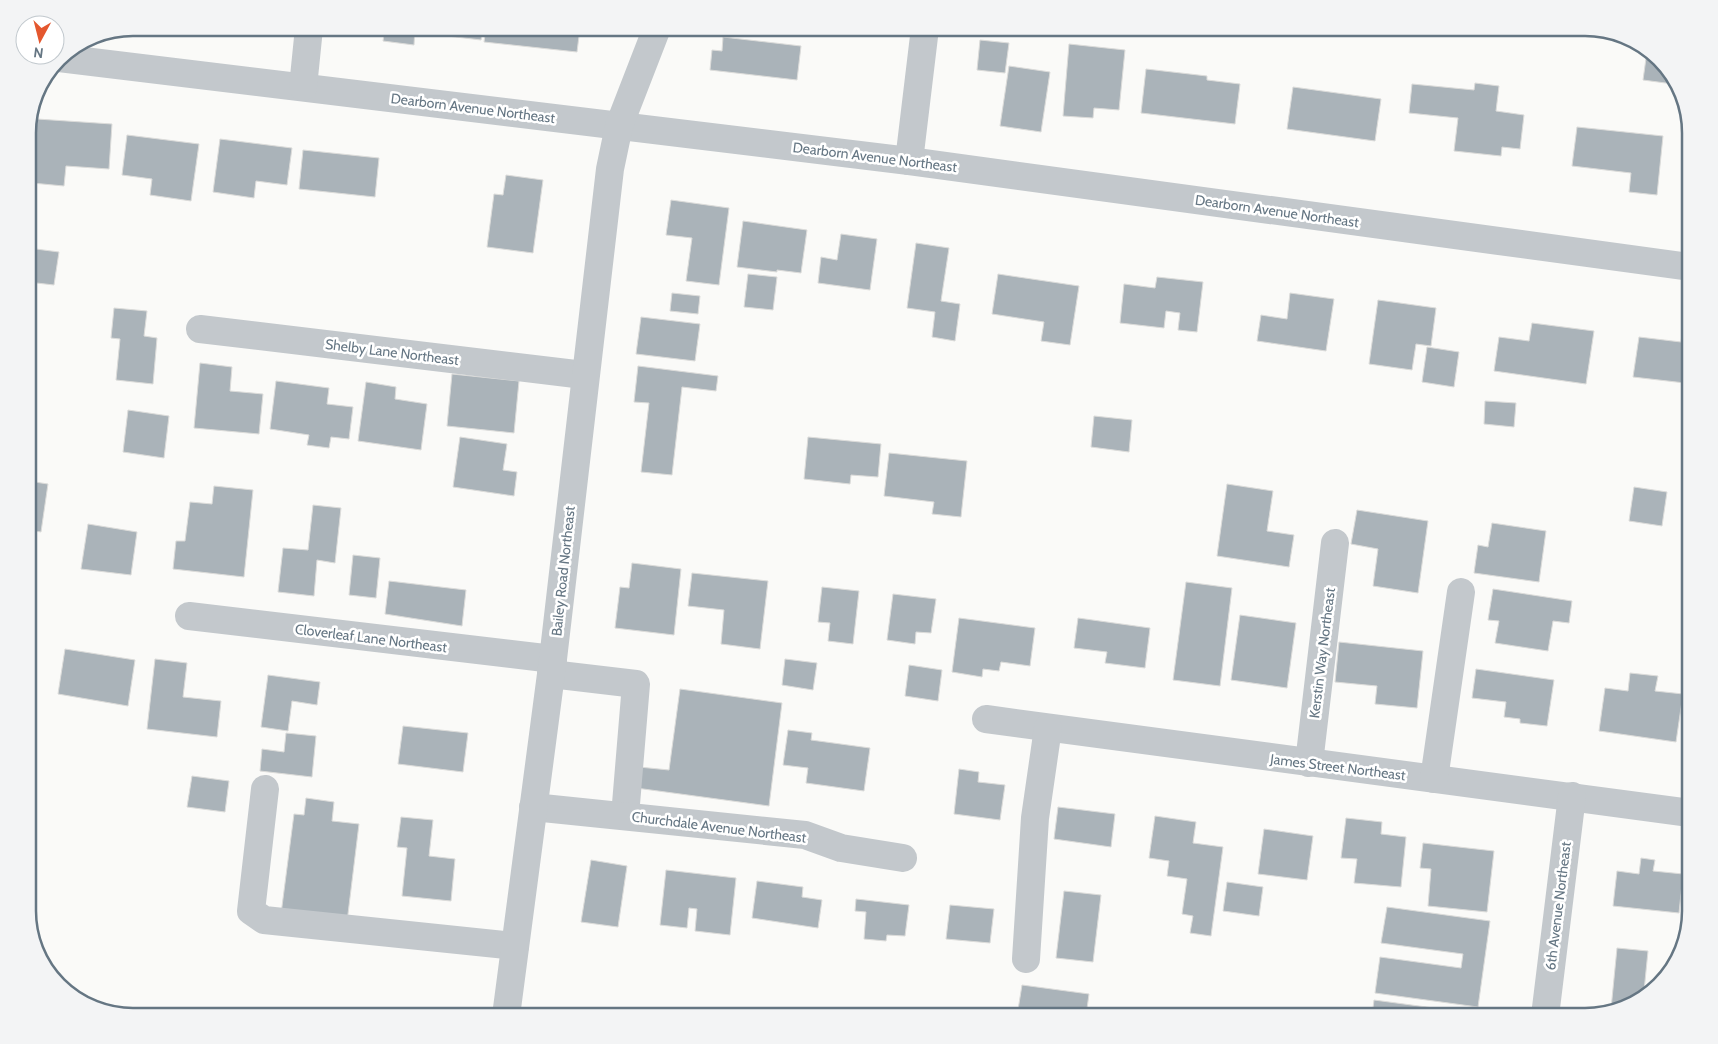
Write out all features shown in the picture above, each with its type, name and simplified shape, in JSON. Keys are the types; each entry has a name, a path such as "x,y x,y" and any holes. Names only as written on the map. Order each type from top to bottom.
{"street":[{"path":"303,87 309,36"},
{"name":"Bailey Road Northeast","path":"507,1008 552,666 584,374 610,169 619,126 654,36"},
{"path":"909,161 924,36"},
{"name":"Dearborn Avenue Northeast","path":"70,59 909,161 1682,267"},
{"name":"Shelby Lane Northeast","path":"200,329 584,374"},
{"name":"Kerstin Way Northeast","path":"1309,763 1335,543"},
{"path":"1434,779 1461,592"},
{"name":"Cloverleaf Lane Northeast","path":"189,616 552,666 636,684 625,816"},
{"name":"James Street Northeast","path":"986,719 1682,812"},
{"path":"1026,959 1035,818 1048,728"},
{"path":"265,790 251,911 264,920 515,946"},
{"name":"6th Avenue Northeast","path":"1546,1008 1572,796"},
{"name":"Churchdale Avenue Northeast","path":"534,807 805,835 842,848 903,858"}],"building":[{"path":"384,36 415,36 414,45 383,41"},
{"path":"447,36 482,36 481,40"},
{"path":"485,36 579,36 577,52 484,42"},
{"path":"723,37 801,46 797,80 710,70 712,50 722,51"},
{"path":"980,40 1009,43 1005,73 977,70"},
{"path":"1069,44 1125,50 1119,110 1094,108 1093,118 1063,116"},
{"path":"1646,58 1658,69 1668,83 1643,80"},
{"path":"1009,66 1050,72 1041,132 1000,126"},
{"path":"1146,69 1207,76 1207,80 1240,84 1235,124 1141,113"},
{"path":"1475,83 1499,86 1496,111 1524,115 1520,149 1502,147 1501,156 1454,151 1458,118 1409,113 1412,84 1474,90"},
{"path":"1293,87 1381,99 1375,141 1287,129"},
{"path":"37,119 112,124 109,169 66,166 64,186 36,183"},
{"path":"1577,127 1663,136 1657,195 1629,192 1631,173 1572,166"},
{"path":"127,135 199,144 191,201 150,195 152,179 122,175"},
{"path":"220,139 292,148 287,185 256,181 254,198 213,192"},
{"path":"303,150 379,158 375,197 299,189"},
{"path":"506,175 543,180 533,253 487,247 494,194 503,195"},
{"path":"671,200 729,208 719,285 686,281 692,238 666,235"},
{"path":"743,221 807,230 801,273 737,267"},
{"path":"841,234 877,239 870,290 818,283 821,257 837,260"},
{"path":"916,243 949,248 941,301 960,304 955,341 932,337 935,312 907,308"},
{"path":"36,249 59,252 54,285 36,283"},
{"path":"748,274 777,277 773,310 744,307"},
{"path":"998,274 1079,286 1070,345 1041,341 1044,322 992,314"},
{"path":"1157,277 1203,282 1197,332 1178,330 1180,313 1166,311 1164,328 1120,323 1124,284 1155,288"},
{"path":"672,293 700,296 698,314 670,311"},
{"path":"1290,293 1334,299 1326,351 1257,341 1261,315 1287,319"},
{"path":"1378,300 1436,308 1431,346 1416,344 1412,370 1369,364"},
{"path":"114,308 147,311 144,336 157,338 153,384 116,380 120,339 111,338"},
{"path":"641,317 700,324 695,361 636,354"},
{"path":"1532,323 1594,331 1586,384 1494,371 1499,337 1529,341"},
{"path":"1682,334 1682,383 1633,377 1639,337 1681,342"},
{"path":"1427,347 1459,352 1454,387 1422,382"},
{"path":"200,363 232,367 230,391 263,394 259,434 194,428"},
{"path":"638,366 718,376 716,391 682,387 672,475 641,472 649,403 634,402"},
{"path":"452,374 519,381 514,433 447,426"},
{"path":"276,381 329,388 327,404 353,407 349,439 331,437 329,448 307,445 309,435 270,429"},
{"path":"366,382 396,387 395,399 427,404 421,450 358,441"},
{"path":"1485,401 1516,403 1514,427 1484,424"},
{"path":"128,410 169,416 164,458 123,452"},
{"path":"1094,416 1132,420 1129,452 1091,447"},
{"path":"460,437 507,444 503,470 517,472 514,496 453,487"},
{"path":"808,437 881,444 878,477 851,475 850,484 804,479"},
{"path":"889,453 967,461 961,517 932,514 934,502 884,496"},
{"path":"36,482 48,484 41,532 36,531"},
{"path":"1227,484 1273,491 1267,531 1294,535 1289,567 1217,556"},
{"path":"214,486 253,490 244,577 173,569 176,541 185,541 190,502 212,504"},
{"path":"1634,487 1667,492 1662,526 1629,521"},
{"path":"313,505 341,508 335,563 317,560 314,596 278,592 283,548 308,550"},
{"path":"1357,510 1428,521 1418,593 1373,586 1378,549 1351,544"},
{"path":"1492,523 1546,531 1539,582 1474,573 1478,545 1488,547"},
{"path":"88,524 137,532 131,575 81,569"},
{"path":"353,555 380,558 376,598 349,595"},
{"path":"632,563 681,569 674,635 615,628 620,587 629,588"},
{"path":"692,573 768,581 760,649 721,644 724,610 688,606"},
{"path":"389,581 466,590 462,626 385,614"},
{"path":"1186,582 1232,588 1220,686 1173,680"},
{"path":"822,587 859,591 853,644 828,641 830,623 818,622"},
{"path":"1493,589 1572,601 1569,623 1553,621 1548,651 1495,643 1499,621 1488,620"},
{"path":"893,594 936,599 931,633 916,632 915,644 887,640"},
{"path":"1240,615 1296,623 1287,688 1231,680"},
{"path":"959,618 1035,628 1030,666 1001,662 999,671 983,669 982,677 952,672"},
{"path":"1078,618 1150,628 1145,668 1105,663 1107,652 1074,648"},
{"path":"1339,642 1423,651 1417,708 1375,704 1377,686 1335,682"},
{"path":"65,649 135,660 128,706 58,694"},
{"path":"155,659 187,663 183,697 221,701 217,737 147,729"},
{"path":"785,659 817,663 813,690 782,685"},
{"path":"909,665 942,670 938,701 905,696"},
{"path":"1476,669 1554,680 1547,726 1520,723 1520,719 1504,717 1506,702 1472,698"},
{"path":"1630,673 1658,676 1655,691 1682,694 1676,742 1599,731 1605,688 1628,691"},
{"path":"268,675 320,682 317,705 292,701 288,731 261,727"},
{"path":"680,689 782,703 769,806 636,788 639,767 669,770"},
{"path":"403,726 468,733 463,772 398,764"},
{"path":"788,730 812,733 811,740 870,748 864,791 806,783 808,768 783,765"},
{"path":"286,733 316,736 312,777 260,771 262,749 284,752"},
{"path":"959,769 979,772 978,782 1005,785 1000,820 954,814"},
{"path":"192,776 229,781 225,812 187,807"},
{"path":"306,798 334,802 332,821 359,824 347,922 281,914 294,814 304,815"},
{"path":"1058,807 1115,814 1111,847 1054,839"},
{"path":"1155,816 1196,822 1193,843 1223,847 1211,936 1190,933 1193,916 1182,914 1187,879 1167,876 1169,861 1149,858"},
{"path":"401,817 433,820 429,856 455,859 451,901 402,896 407,848 397,847"},
{"path":"1346,818 1382,822 1381,834 1406,837 1401,887 1354,883 1357,859 1341,858"},
{"path":"1264,829 1313,836 1307,880 1258,874"},
{"path":"1423,843 1494,851 1487,912 1428,906 1431,869 1420,868"},
{"path":"1641,858 1655,860 1653,871 1682,874 1679,913 1613,906 1617,871 1639,874"},
{"path":"591,860 627,866 618,927 581,922"},
{"path":"666,870 736,878 730,935 695,931 697,909 689,908 687,928 660,925"},
{"path":"757,881 803,887 802,897 822,900 818,928 752,918"},
{"path":"1227,882 1263,887 1259,916 1223,911"},
{"path":"1064,891 1101,895 1093,962 1056,958"},
{"path":"856,899 909,905 905,936 887,935 886,941 864,939 866,912 855,911"},
{"path":"950,905 994,909 990,943 946,939"},
{"path":"1387,907 1490,921 1478,1007 1375,993 1380,957 1461,968 1463,954 1381,943"},
{"path":"1617,948 1648,951 1644,988 1633,995 1612,1003"},
{"path":"1022,985 1089,994 1087,1008 1018,1008"},
{"path":"1374,1000 1434,1008 1373,1008"}]}
